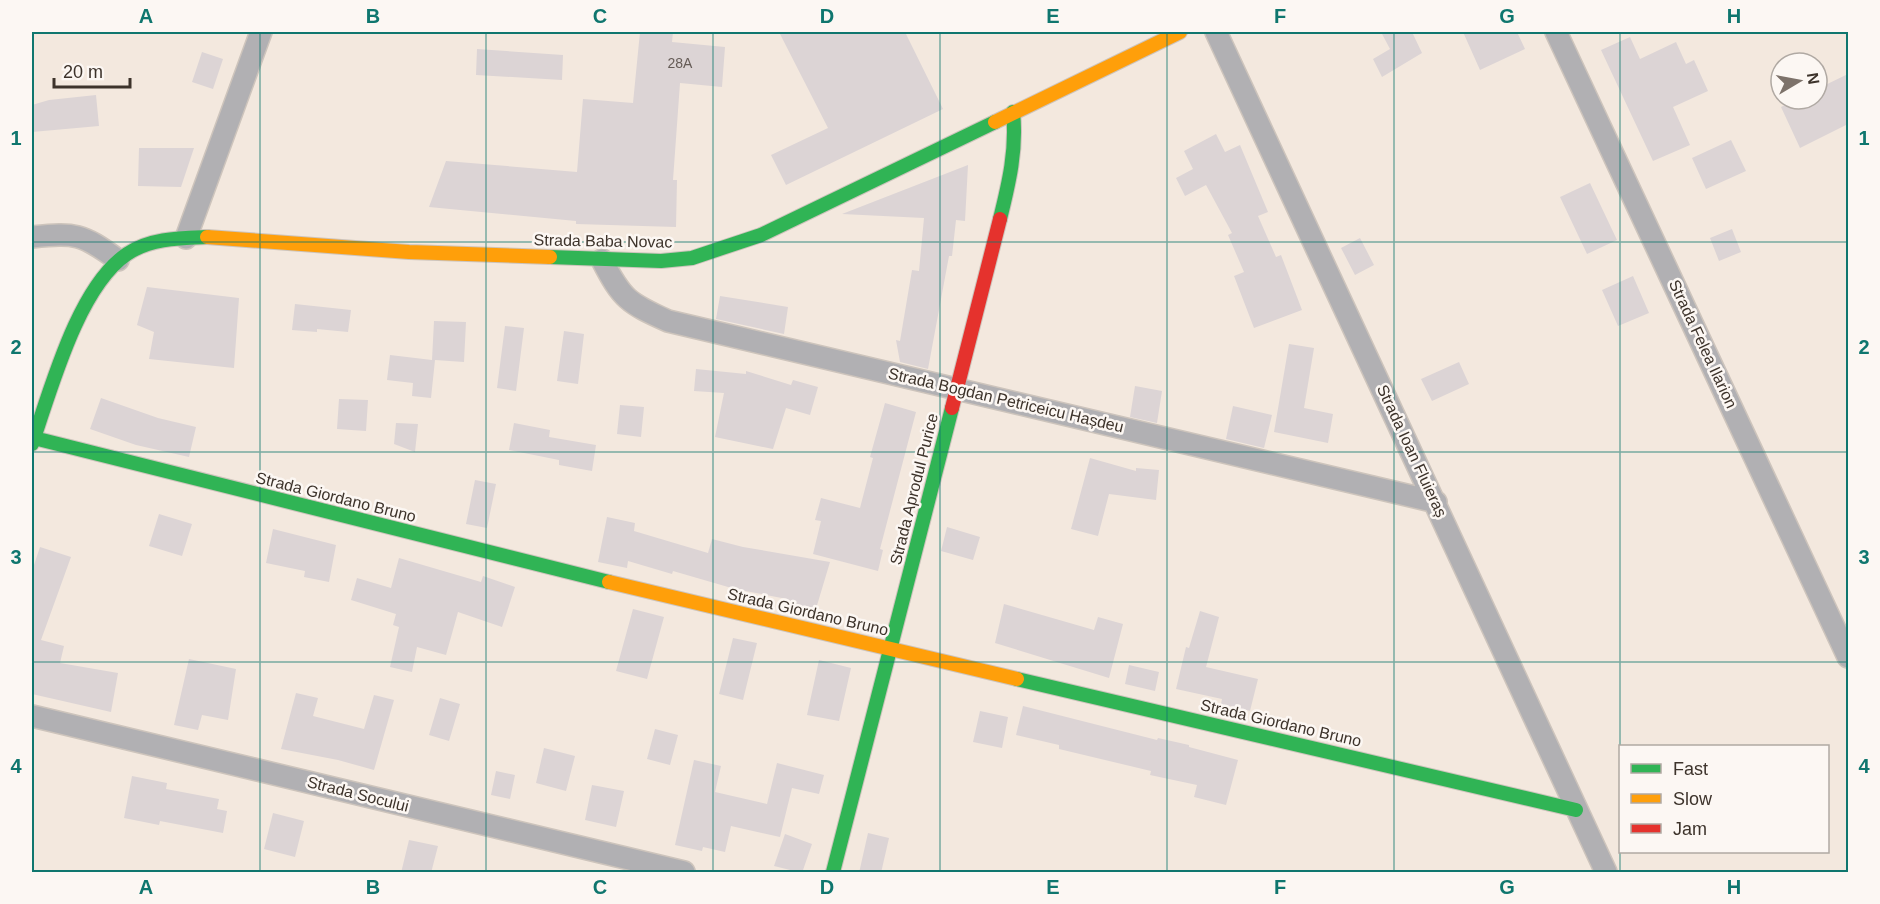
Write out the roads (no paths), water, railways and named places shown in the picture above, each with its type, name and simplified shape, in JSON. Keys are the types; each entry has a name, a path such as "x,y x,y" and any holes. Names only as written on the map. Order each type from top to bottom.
{"street":[{"path":"186,238 261,32"},
{"name":"Strada Baba Novac","path":"118,260 128,253 155,243 186,238 602,260 661,261 692,258 726,249 772,230 1180,32"},
{"name":"Strada Ioan Fluieraș","path":"1216,32 1436,502 1606,873"},
{"name":"Strada Felea Ilarion","path":"1556,32 1848,657"},
{"name":"Strada Aprodul Purice","path":"833,873 1011,175 1015,132 1013,112"},
{"path":"32,237 80,236 118,260 88,298 33,441"},
{"name":"Strada Bogdan Petriceicu Hașdeu","path":"602,260 624,297 638,308 668,321 1436,502"},
{"name":"Strada Giordano Bruno","path":"33,441 677,599 1576,810"},
{"name":"Strada Socului","path":"32,716 684,873"}]}
